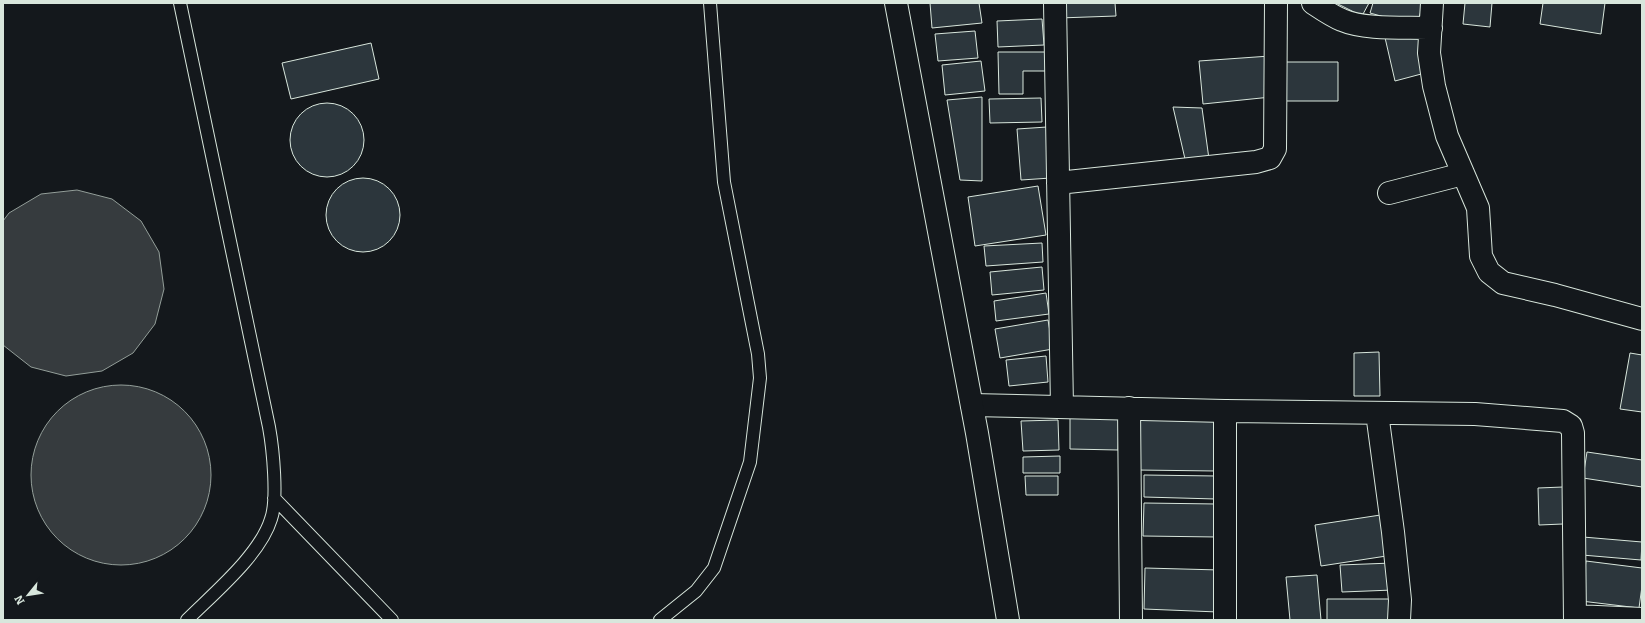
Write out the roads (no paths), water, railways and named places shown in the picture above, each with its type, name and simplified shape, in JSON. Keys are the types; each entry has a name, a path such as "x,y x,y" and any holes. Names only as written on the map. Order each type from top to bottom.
{"street":[{"path":"896,3 972,404 1008,620"},
{"path":"1055,3 1062,407"},
{"path":"1058,183 1256,162 1270,158 1274,149 1276,3"},
{"path":"1313,3 1332,16 1343,21 1359,25 1431,28"},
{"path":"1432,3 1430,53 1434,86 1447,136 1478,208 1480,256 1489,272 1504,283 1555,295 1642,319"},
{"path":"1389,193 1463,174"},
{"path":"972,404 1062,407 1475,414 1563,421 1571,426 1573,432 1575,618 1642,619"},
{"path":"1129,408 1131,620"},
{"path":"1225,410 1225,620"},
{"path":"1377,413 1393,532 1400,600 1399,620"}],"lane":[{"path":"180,3 269,427 272,446 274,498 272,518 258,547 187,620"},
{"path":"660,620 696,591 714,568 750,462 760,378 758,354 724,182 710,3"},
{"path":"274,498 392,620"}]}
